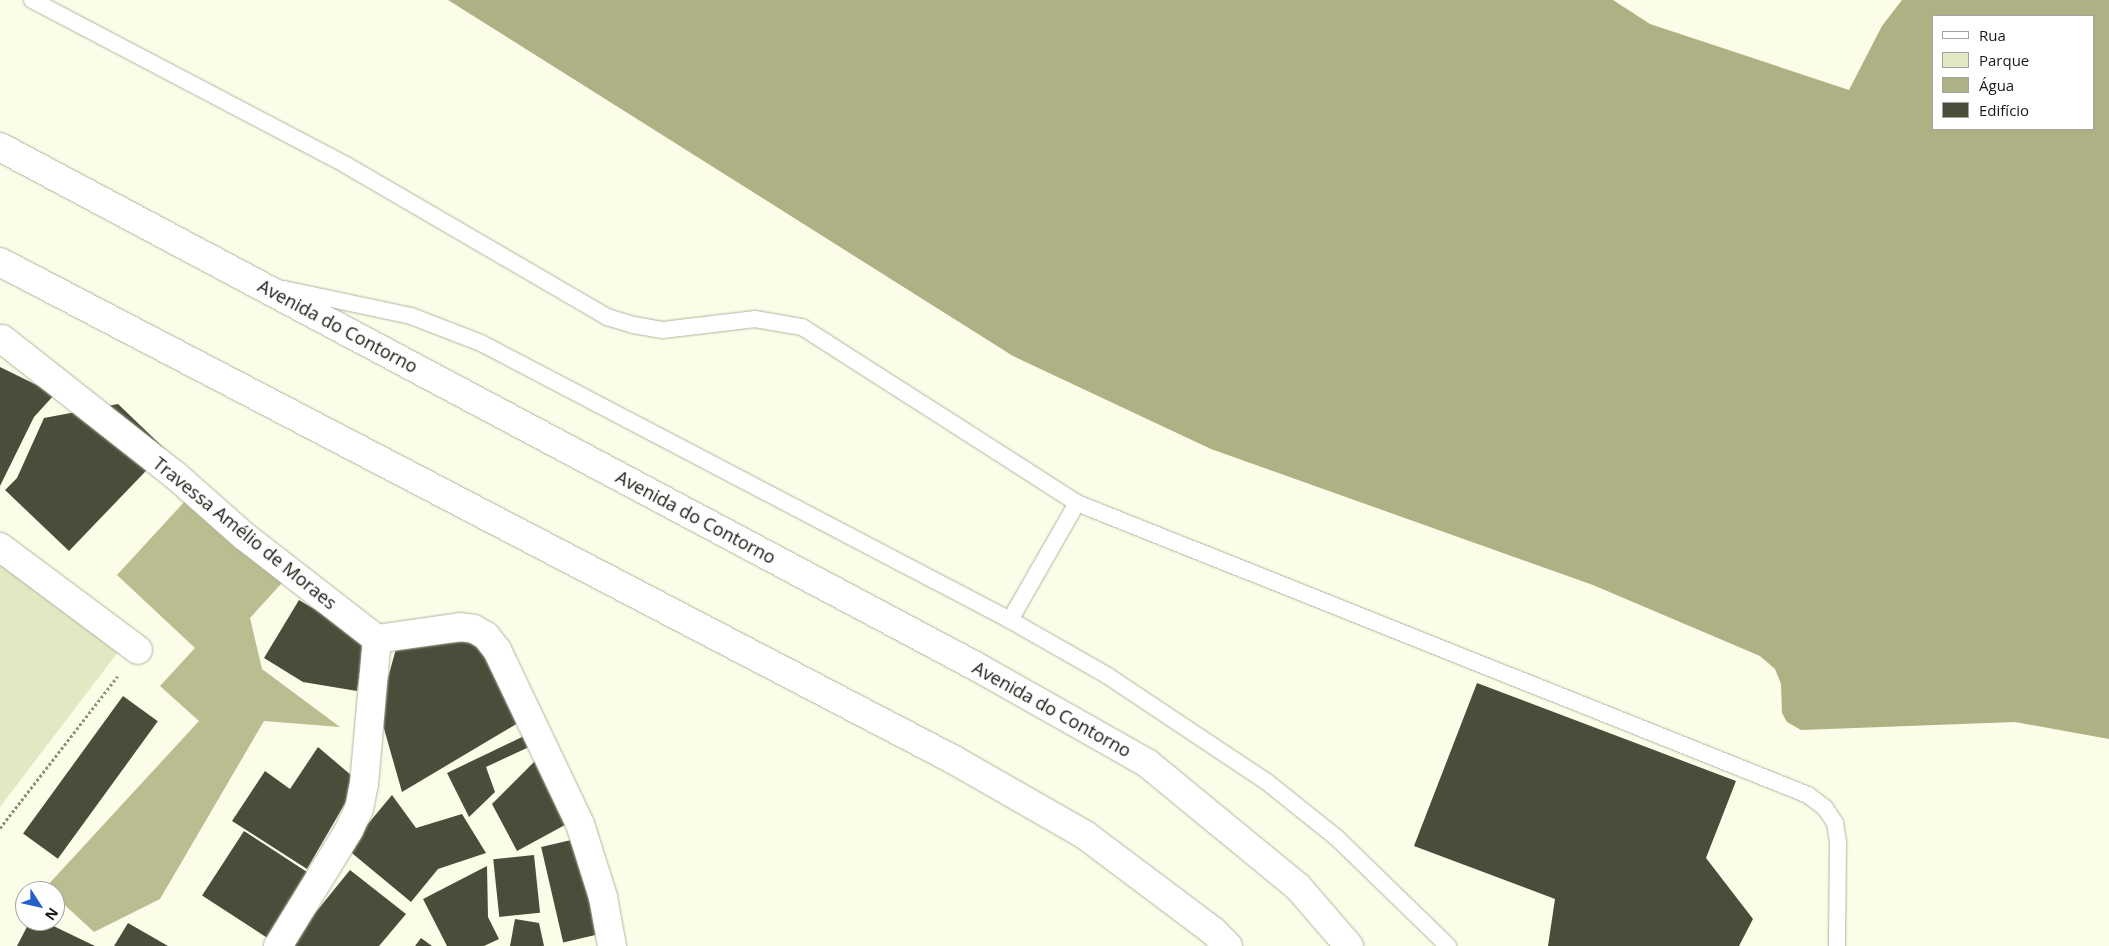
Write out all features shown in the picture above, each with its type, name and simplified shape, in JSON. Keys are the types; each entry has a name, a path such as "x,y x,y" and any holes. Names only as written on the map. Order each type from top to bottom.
{"main road":[{"name":"Avenida do Contorno","path":"0,147 979,668 1147,762 1298,887 1349,946"},
{"path":"0,262 956,761 1085,834 1213,931 1228,946"},
{"name":"Travessa Amélio de Moraes","path":"2,339 175,475 244,536 377,639"},
{"path":"0,547 138,650"},
{"path":"278,946 349,830 359,809 364,784 377,639 460,627 474,629 486,636 497,650 580,824 603,897 612,946"}],"lane":[{"path":"32,0 346,165 606,317 634,325 663,330 755,319 802,327 1077,503 1808,795 1825,808 1834,823 1838,844 1837,946"},
{"path":"262,285 412,316 481,343 1010,620 1108,676 1267,782 1337,838 1448,946"},
{"path":"1010,620 1077,503"}],"path":[{"path":"0,828 138,650"}],"green space":[{"path":"0,559 118,652 0,807"}],"shaded area":[{"path":"198,487 291,573 250,618 262,669 340,727 264,721 160,899 94,932 65,905 65,881 52,881 199,721 160,686 195,648 117,575"}],"water":[{"path":"448,0 1613,0 1650,24 1849,90 1882,26 1902,0 2109,0 2109,739 2015,722 1801,730 1787,722 1782,713 1781,684 1775,669 1760,656 1593,585 1211,449 1013,356"}],"building":[{"path":"0,367 55,394 34,417 0,486"},
{"path":"118,404 166,450 69,551 5,490 17,478 44,418"},
{"path":"299,600 365,639 357,691 303,682 264,658"},
{"path":"483,641 528,717 402,792 379,711 397,645"},
{"path":"1477,683 1736,781 1706,858 1753,919 1739,946 1548,946 1555,899 1414,846"},
{"path":"123,696 158,721 58,859 23,834"},
{"path":"524,736 529,747 486,767 495,792 469,817 447,773"},
{"path":"318,747 358,781 307,869 232,821 265,771 290,789"},
{"path":"542,754 576,819 517,851 492,804"},
{"path":"392,795 416,828 462,814 486,853 438,869 411,902 347,849"},
{"path":"244,831 313,876 271,940 202,896"},
{"path":"584,837 606,932 563,942 541,847"},
{"path":"534,855 540,913 499,917 493,859"},
{"path":"487,866 488,917 499,939 484,946 447,946 423,899"},
{"path":"350,870 406,914 379,946 292,946 290,944"},
{"path":"515,919 539,923 544,946 510,946"},
{"path":"128,923 168,946 114,946"},
{"path":"25,931 64,931 95,946 17,946"},
{"path":"421,938 432,946 415,946"}]}
